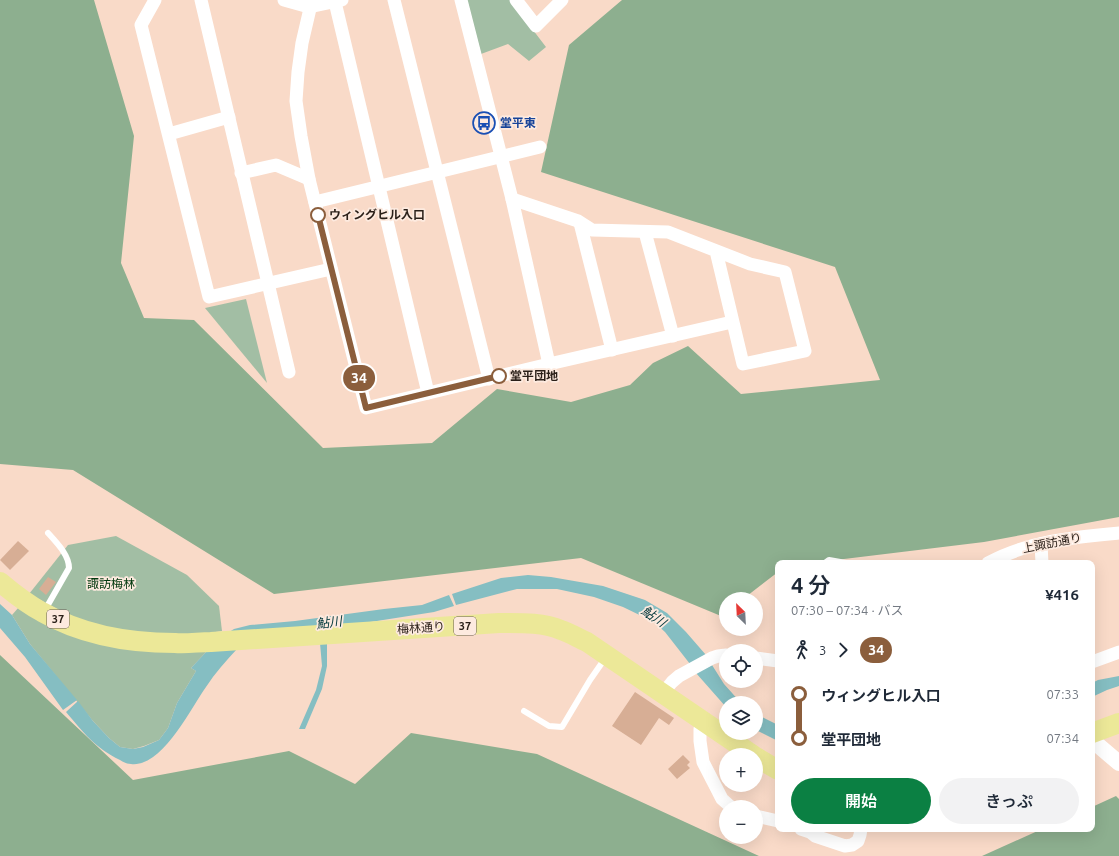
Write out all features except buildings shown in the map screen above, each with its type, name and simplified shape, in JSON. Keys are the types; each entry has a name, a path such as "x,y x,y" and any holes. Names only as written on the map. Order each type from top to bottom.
{"main road":[{"name":"37","path":"0,582 43,613"},
{"name":"梅林通り","path":"43,613 71,625 102,635 123,639 175,643 248,640 520,623 543,625 561,630 587,642 743,748"},
{"path":"1095,732 1119,723"},
{"path":"763,761 775,768"}],"street":[{"path":"155,0 141,25 209,297 331,269"},
{"path":"201,0 289,372"},
{"path":"284,0 310,4 338,1 379,186 428,393"},
{"path":"394,0 489,379"},
{"path":"461,0 512,199 549,364"},
{"path":"516,0 536,26 562,0"},
{"path":"310,4 298,72 296,101 300,136 314,202 366,408 732,322"},
{"path":"168,134 229,117"},
{"path":"314,202 540,146"},
{"path":"242,173 276,165 309,179"},
{"path":"512,199 578,221 592,230 668,232 750,264 785,272 805,351 743,364 716,251"},
{"path":"580,222 612,350"},
{"path":"645,232 673,336"},
{"name":"上諏訪通り","path":"994,560 1016,550 1074,537 1119,533"},
{"path":"1042,544 1042,560"},
{"path":"1095,661 1119,652"},
{"path":"663,694 672,682 679,676 712,658 719,656"},
{"path":"763,659 775,661"},
{"path":"704,722 700,729 700,741 704,762 723,800"},
{"path":"1095,743 1119,763"},
{"path":"763,818 775,820"},
{"path":"810,832 815,836 845,846 852,845 858,841 860,832"}],"lane":[{"path":"43,613 69,568 66,556 48,533"},
{"path":"524,711 549,726 562,727 590,680 607,656"}],"green space":[{"path":"0,0 94,0 134,136 121,263 144,318 194,320 323,448 432,443 497,389 571,402 630,385 653,363 688,346 741,394 880,380 835,267 541,172 569,45 622,0 1119,0 1119,517 984,542 836,560 775,560 775,574 752,592 719,592 719,615 581,558 274,594 73,470 0,464"},
{"path":"467,0 510,0 546,47 529,61 508,44 481,54"},
{"path":"246,299 267,383 205,308"},
{"name":"諏訪梅林","path":"116,536 187,575 219,606 222,631 189,636 129,635 83,623 29,594 68,545"},
{"path":"19,607 207,651 191,668 196,671 177,703 168,728 159,740 133,749 120,747 109,738 93,721 30,644 12,615"},
{"path":"0,655 133,780 289,751 355,784 411,733 537,754 719,838 719,844 733,844 759,856 0,856"},
{"path":"1116,796 1119,799 1119,856 982,856 1035,832 1095,832 1095,806"}],"water":[{"name":"鮎川","path":"528,575 551,577 603,586 645,600 667,613 706,655 690,664 665,632 654,622 623,607 594,597 557,589 517,589 456,605 452,594 501,578"},
{"name":"鮎川","path":"449,595 454,606 434,612 364,623 226,634 234,629 250,625 295,621 422,605"},
{"path":"0,604 12,615 30,644 77,700 63,710 25,657 0,628"},
{"path":"327,642 327,666 322,689 305,729 299,729 316,690 322,666 320,643"},
{"path":"237,649 213,677 174,735 154,757 143,763 127,763 103,750 90,739 66,712 78,701 93,721 120,747 133,749 143,747 159,740 168,728 177,703 196,671 191,668 207,651"},
{"path":"712,665 719,676 719,688 728,688 735,696 719,696 719,699 696,673"},
{"path":"1119,676 1119,686 1095,696 1095,682"},
{"path":"763,718 775,724 775,740 763,734"}],"bus line":[{"name":"34","path":"318,215 366,408 499,376"}],"place":[{"name":"堂平東","path":"484,123"},
{"name":"ウィングヒル入口","path":"318,215"},
{"name":"堂平団地","path":"499,376"}]}
